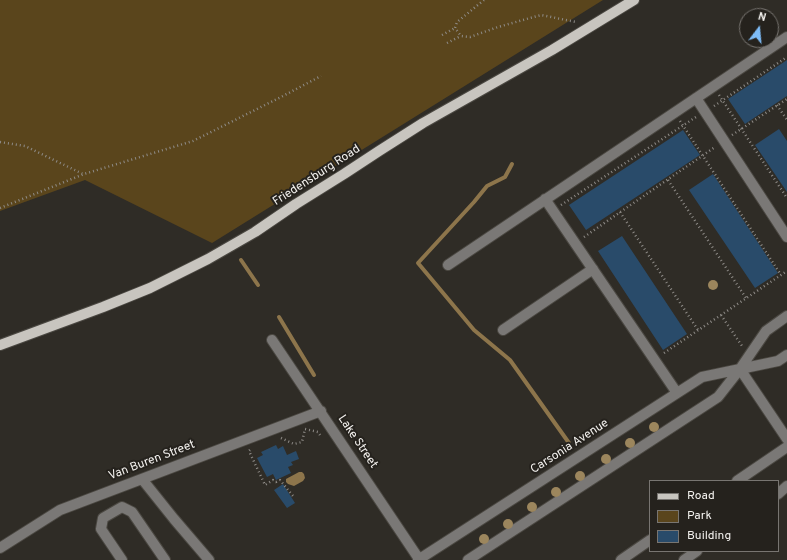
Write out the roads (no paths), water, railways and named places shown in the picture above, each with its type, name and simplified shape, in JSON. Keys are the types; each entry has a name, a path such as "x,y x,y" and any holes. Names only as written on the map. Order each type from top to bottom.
{"main road":[{"name":"Friedensburg Road","path":"0,345 150,288 208,259 255,232 423,123 595,25 634,0"}],"street":[{"path":"448,265 787,37"},
{"path":"696,98 787,237"},
{"path":"545,200 678,393"},
{"path":"503,330 593,269"},
{"path":"468,560 718,397 740,369 766,331 787,316"},
{"name":"Lake Street","path":"272,340 321,411 419,560"},
{"name":"Carsonia Avenue","path":"419,560 702,377 778,361 787,355"},
{"path":"740,369 787,439"},
{"name":"Van Buren Street","path":"0,548 60,510 321,411"},
{"path":"738,480 787,447"},
{"path":"142,479 209,560"},
{"path":"779,493 787,486"},
{"path":"122,560 101,529 103,518 122,507 132,512 166,560"},
{"path":"621,560 649,541"},
{"path":"684,560 696,552"}],"waterway":[{"path":"512,164 505,177 487,186 418,263 474,330 510,360 569,443"},
{"path":"241,260 258,285"},
{"path":"279,317 314,375"}]}
